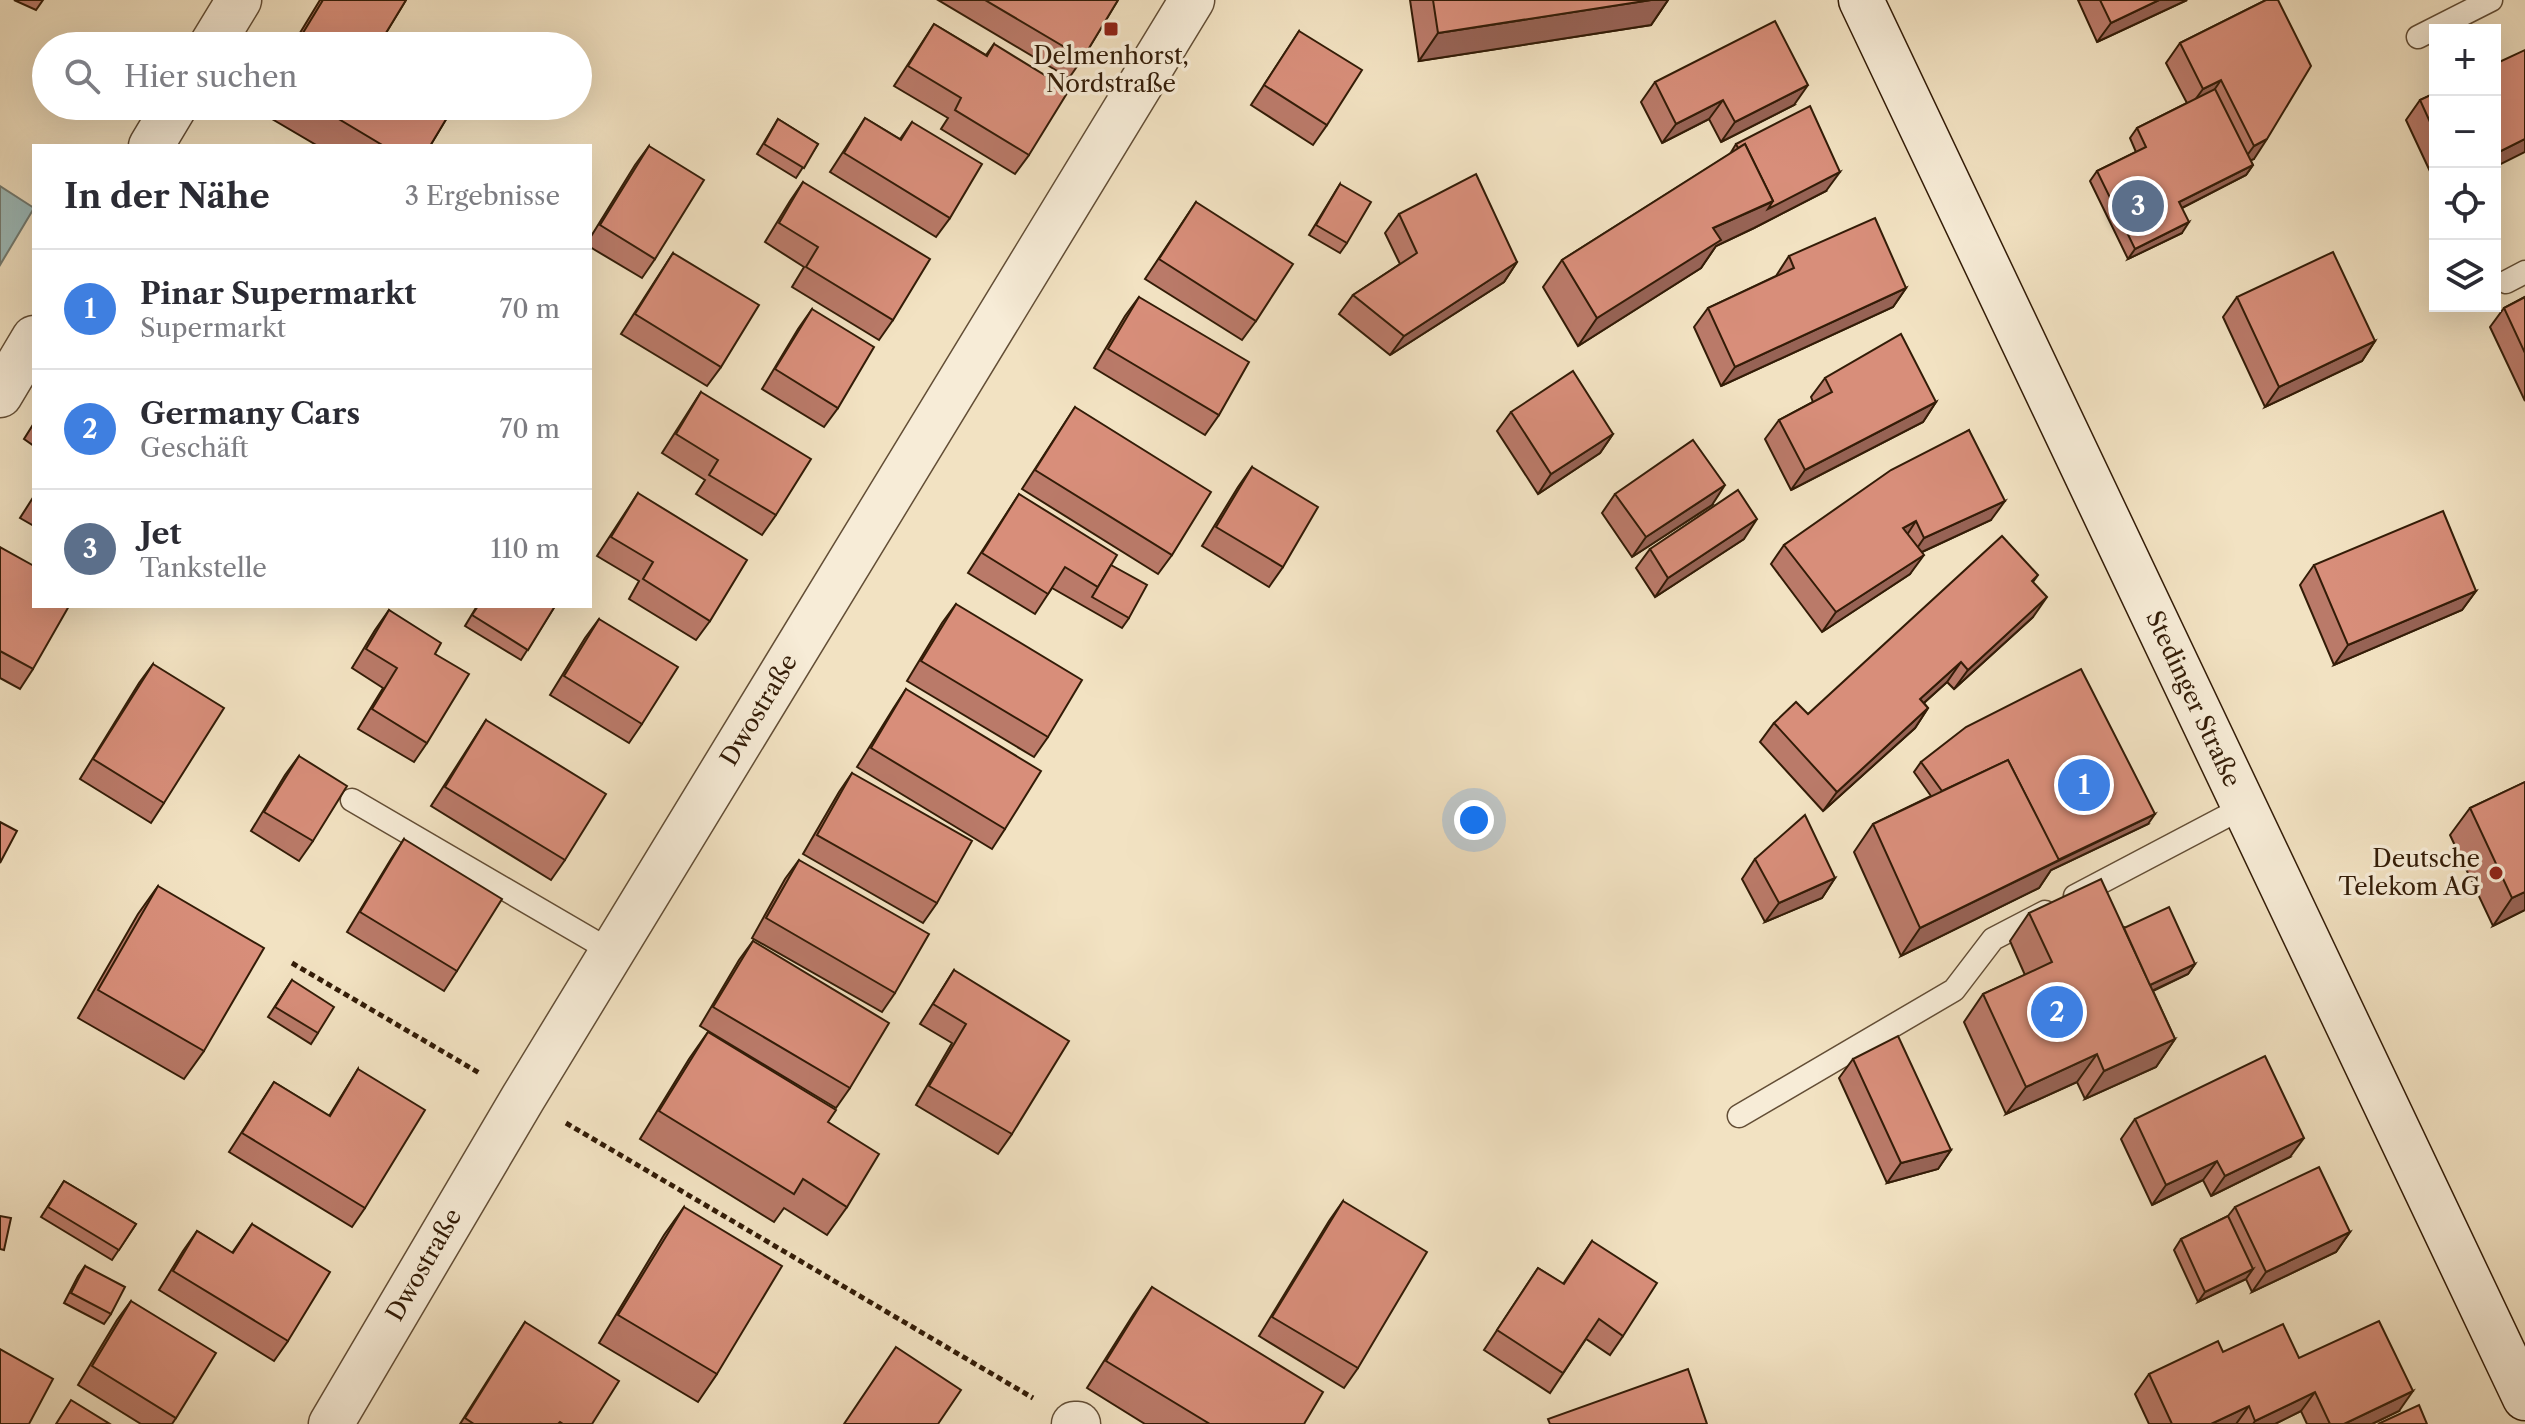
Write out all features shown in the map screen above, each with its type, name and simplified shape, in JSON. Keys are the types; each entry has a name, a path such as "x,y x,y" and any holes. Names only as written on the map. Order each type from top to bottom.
{"street":[{"path":"220,32 239,0"},
{"name":"Dwostraße","path":"331,1424 611,951 1192,0"},
{"name":"Stedinger Straße","path":"1861,0 2525,1398"},
{"path":"152,144 167,120"},
{"path":"0,395 32,341"}],"lane":[{"path":"2418,37 2491,0"},
{"path":"352,800 611,951"},
{"path":"1739,1116 1954,990 1993,939 2244,807"}],"path":[{"path":"292,963 1076,1424"}],"water":[{"path":"0,186 32,207 32,211 0,265"}],"building":[{"path":"323,0 406,0 387,32 304,32"},
{"path":"985,0 1118,0 1083,58"},
{"path":"1433,0 1651,0 1438,33"},
{"path":"2100,0 2159,0 2111,23"},
{"path":"2266,0 2278,0 2311,66 2267,139 2254,146 2221,80 2203,89 2180,43"},
{"path":"1775,21 1808,85 1735,122 1723,100 1676,124 1655,82"},
{"path":"934,24 987,56 994,44 1069,90 1029,155 955,110 961,98 908,66"},
{"path":"1299,31 1362,70 1327,125 1264,85"},
{"path":"2525,50 2525,139 2501,151 2501,96 2501,61"},
{"path":"2215,89 2253,165 2179,202 2189,222 2135,249 2097,171 2146,147 2137,128"},
{"path":"2429,96 2429,120 2420,100"},
{"path":"1810,106 1840,172 1768,209 1773,201 1745,144 1738,148 1736,144"},
{"path":"865,118 901,140 912,122 982,164 950,218 844,153"},
{"path":"778,119 818,144 804,168 764,144"},
{"path":"340,120 446,120 431,144 381,144"},
{"path":"1745,144 1773,201 1713,228 1721,240 1597,318 1562,260"},
{"path":"649,146 704,180 655,259 600,225"},
{"path":"1476,174 1517,262 1404,336 1353,295 1417,253 1399,214"},
{"path":"803,182 930,259 893,320 806,267 818,247 779,223"},
{"path":"1340,184 1371,202 1347,243 1316,225"},
{"path":"1196,202 1293,264 1256,321 1159,259"},
{"path":"1875,218 1906,288 1735,367 1708,308 1794,268 1789,256"},
{"path":"2333,252 2375,341 2279,387 2237,297"},
{"path":"673,253 759,305 721,367 635,314"},
{"path":"1139,297 1249,362 1219,415 1108,349"},
{"path":"2525,297 2525,353 2504,308"},
{"path":"812,309 874,347 838,408 775,369"},
{"path":"1901,334 1936,402 1805,470 1779,420 1832,392 1825,378"},
{"path":"1573,371 1613,434 1551,474 1511,412"},
{"path":"701,392 811,459 776,515 709,475 718,460 676,434"},
{"path":"1075,407 1211,492 1172,555 1035,470"},
{"path":"1969,430 2005,501 1924,538 1916,521 1903,528 1924,555 1836,612 1784,545 1891,470"},
{"path":"1693,440 1725,485 1646,537 1615,494"},
{"path":"1252,467 1318,507 1283,567 1216,527"},
{"path":"1738,490 1757,519 1668,578 1650,549"},
{"path":"638,493 747,560 710,621 643,579 653,562 611,537"},
{"path":"1019,494 1117,555 1098,587 1065,567 1048,594 982,553"},
{"path":"2443,511 2476,591 2348,645 2314,565"},
{"path":"2002,536 2038,575 2032,581 2047,597 1968,670 1961,662 1920,699 1928,708 1837,792 1774,723 1796,702 1808,714"},
{"path":"0,547 32,565 32,608 68,608 33,669 0,651"},
{"path":"1111,565 1147,585 1129,618 1092,597"},
{"path":"956,604 1082,680 1048,737 921,661"},
{"path":"477,608 554,608 528,650 472,615"},
{"path":"389,610 441,643 435,654 469,674 427,743 372,709 397,668 366,649"},
{"path":"599,619 678,667 642,724 564,676"},
{"path":"153,664 224,708 164,803 93,759"},
{"path":"2081,669 2155,814 2058,860 2008,760 1942,791 1921,762 1966,727"},
{"path":"906,689 1041,771 1005,829 871,748"},
{"path":"486,720 606,794 565,860 445,787"},
{"path":"299,756 347,786 313,841 264,812"},
{"path":"2008,760 2059,860 1920,928 1873,824"},
{"path":"852,773 972,841 937,903 817,835"},
{"path":"2525,782 2525,892 2512,898 2470,808"},
{"path":"1805,815 1835,878 1779,903 1755,859"},
{"path":"0,822 17,831 0,863"},
{"path":"404,839 502,899 457,971 360,912"},
{"path":"799,860 929,934 895,993 766,918"},
{"path":"2101,879 2175,1039 2104,1071 2097,1054 2026,1087 1983,994 2052,962 2029,913"},
{"path":"158,886 264,948 204,1051 98,990"},
{"path":"2169,907 2195,964 2150,985 2124,928"},
{"path":"753,941 889,1023 850,1088 713,1007"},
{"path":"954,970 1069,1041 1012,1134 929,1086 966,1024 933,1004"},
{"path":"292,980 334,1007 318,1033 275,1007"},
{"path":"708,1032 836,1110 828,1122 879,1154 847,1207 803,1179 794,1194 659,1111"},
{"path":"1898,1036 1951,1150 1901,1163 1853,1059"},
{"path":"2265,1056 2304,1138 2225,1176 2217,1161 2166,1185 2135,1119"},
{"path":"358,1069 425,1110 365,1208 242,1133 274,1082 330,1116"},
{"path":"2319,1167 2350,1232 2266,1272 2235,1207"},
{"path":"64,1181 136,1224 119,1250 48,1207"},
{"path":"1343,1201 1427,1252 1358,1368 1272,1317"},
{"path":"684,1207 782,1266 717,1374 618,1315"},
{"path":"0,1216 11,1218 4,1250 0,1249"},
{"path":"2228,1216 2253,1269 2205,1292 2181,1239"},
{"path":"252,1224 330,1272 288,1341 173,1271 197,1231 233,1253"},
{"path":"1592,1241 1657,1283 1623,1336 1599,1319 1563,1373 1497,1330 1538,1268 1564,1284"},
{"path":"85,1266 125,1287 111,1314 71,1293"},
{"path":"1152,1287 1323,1392 1304,1424 1210,1424 1106,1361"},
{"path":"131,1301 216,1353 176,1418 92,1366"},
{"path":"2379,1321 2413,1391 2344,1424 2330,1424 2315,1392 2255,1421 2249,1406 2211,1424 2172,1424 2149,1374 2218,1341 2223,1352 2283,1324 2299,1358"},
{"path":"525,1322 619,1381 592,1424 474,1424 465,1418"},
{"path":"896,1347 961,1390 938,1424 844,1424"},
{"path":"0,1349 53,1379 29,1424 0,1424"},
{"path":"1688,1369 1707,1424 1550,1424 1548,1419"},
{"path":"71,1400 110,1424 56,1424"},
{"path":"2419,1405 2427,1424 2378,1424"}],"place":[{"name":"Delmenhorst, Nordstraße","path":"1111,29"},
{"name":"Jet","path":"2138,206"},
{"name":"Pinar Supermarkt","path":"2084,785"},
{"name":"Deutsche Telekom AG","path":"2496,873"},
{"name":"Germany Cars","path":"2057,1012"}]}
